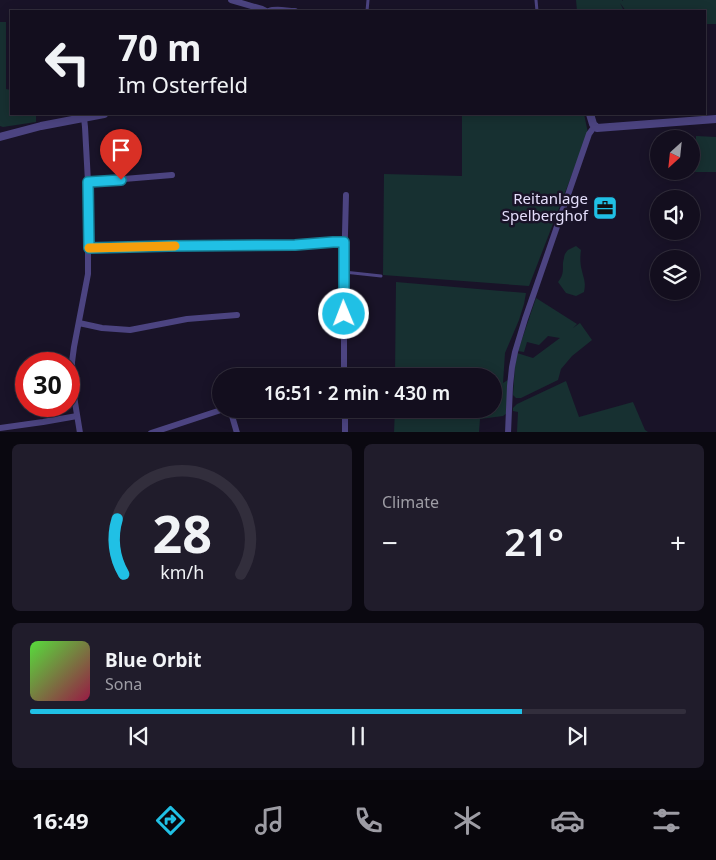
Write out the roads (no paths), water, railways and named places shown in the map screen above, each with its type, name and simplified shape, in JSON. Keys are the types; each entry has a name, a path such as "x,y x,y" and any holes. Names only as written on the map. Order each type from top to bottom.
{"street":[{"path":"231,0 264,10"},
{"path":"0,137 69,117 84,118 99,115"},
{"path":"590,115 594,127"},
{"path":"73,352 88,274 88,182 84,118"},
{"path":"594,127 716,119"},
{"path":"508,432 512,367 524,319 589,134 594,127"},
{"path":"88,182 172,175"},
{"path":"344,368 346,195"},
{"path":"89,248 295,245 344,242"},
{"path":"78,323 102,328 130,330 173,321 236,315"},
{"path":"151,432 212,413"},
{"path":"0,428 71,417"},
{"path":"77,417 80,432"},
{"path":"233,418 238,432"},
{"path":"344,432 345,418"}],"lane":[{"path":"344,272 381,276"}],"place":[{"name":"Reitanlage Spelberghof","path":"605,208"}]}
